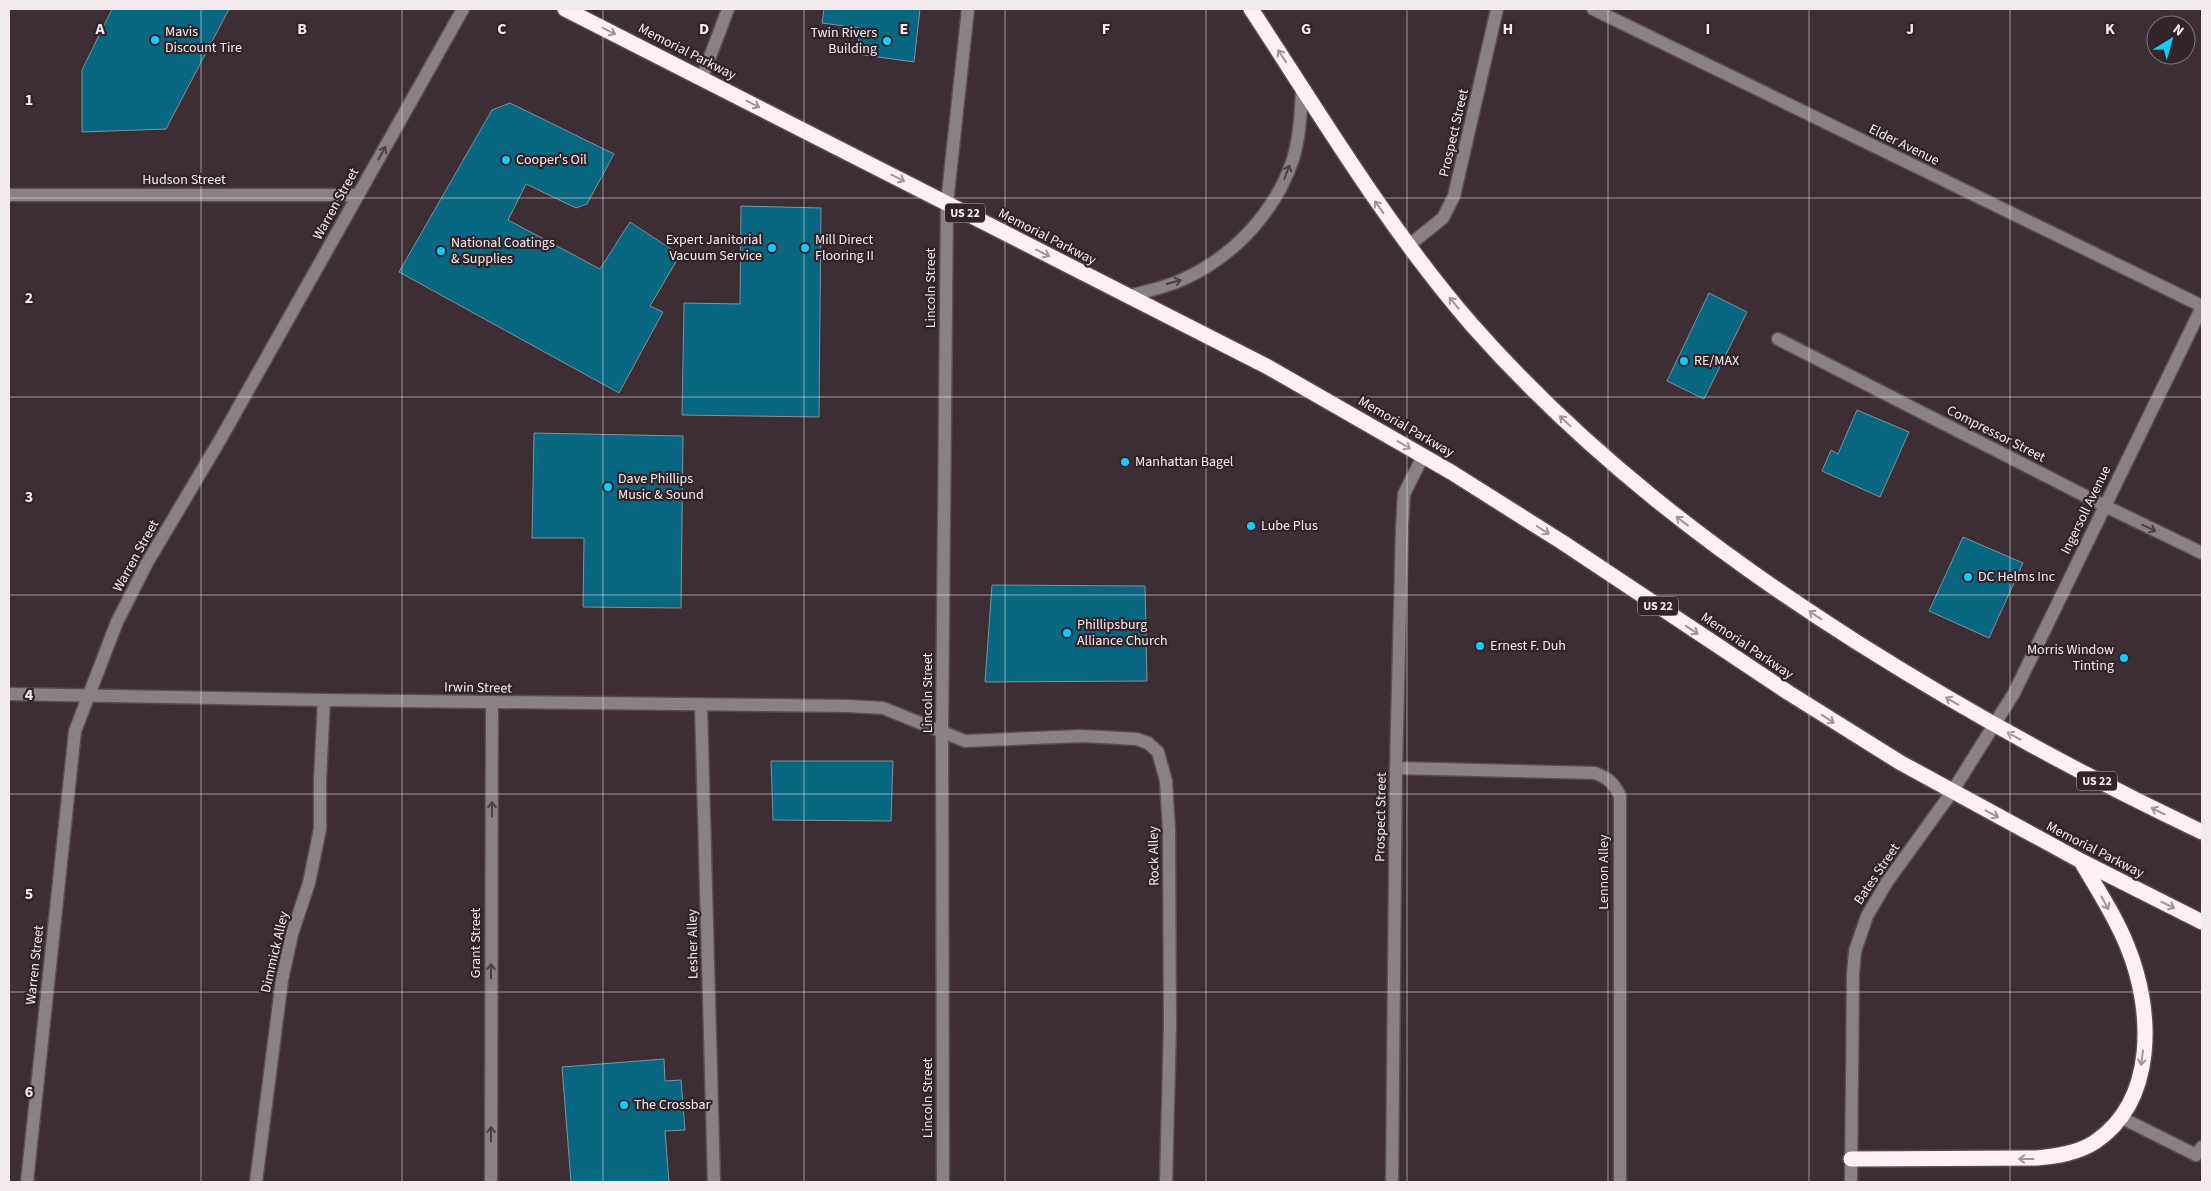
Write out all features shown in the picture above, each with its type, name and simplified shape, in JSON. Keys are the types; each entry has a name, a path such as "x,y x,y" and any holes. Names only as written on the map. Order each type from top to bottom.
{"highway":[{"name":"Memorial Parkway","path":"565,9 1268,367 1423,456 1570,547 1836,724 1952,792 2080,861 2202,922"},
{"name":"US 22","path":"1251,9 1368,192 1408,246 1472,324 1509,364 1601,454 1656,501 1754,575 1890,663 1994,726 2085,775 2202,832"},
{"path":"1851,1159 2037,1158 2055,1156 2074,1152 2093,1143 2108,1132 2120,1117 2132,1099 2139,1079 2144,1027 2143,1001 2128,948 2080,861"}],"street":[{"name":"Warren Street","path":"27,1182 75,731 88,695 117,622 147,563 463,9"},
{"path":"702,78 728,9"},
{"name":"Lincoln Street","path":"943,1182 942,732 947,204 968,9"},
{"name":"Prospect Street","path":"1408,246 1444,218 1454,196 1497,9"},
{"name":"Elder Avenue","path":"1594,9 2202,306"},
{"path":"1128,296 1184,279 1230,251 1249,232 1268,208 1284,181 1293,157 1300,124 1302,87"},
{"name":"Hudson Street","path":"9,195 358,195"},
{"name":"Ingersoll Avenue","path":"1994,726 2014,693 2202,306"},
{"name":"Compressor Street","path":"1778,339 2105,506 2202,553"},
{"name":"Prospect Street","path":"1392,1182 1396,768 1404,494 1423,456"},
{"name":"Irwin Street","path":"9,694 883,708 942,732"},
{"name":"Dimmick Alley","path":"256,1182 282,980 292,934 309,883 320,829 320,780 324,700"},
{"name":"Grant Street","path":"491,1182 492,703"},
{"name":"Lesher Alley","path":"702,705 714,1182"},
{"name":"Bates Street","path":"1852,1182 1853,974 1860,933 1875,899 1952,792 1994,726"},
{"name":"Rock Alley","path":"942,732 965,741 1082,736 1137,739 1148,743 1158,752 1166,781 1169,830 1170,1026 1166,1182"},
{"name":"Lennon Alley","path":"1396,768 1595,772 1605,776 1614,784 1620,796 1620,1182"},
{"path":"2120,1117 2196,1155 2202,1147"}],"building":[{"name":"Mavis Discount Tire","path":"112,9 229,9 166,129 82,132 82,70"},
{"name":"Twin Rivers Building","path":"824,9 920,9 914,62 857,54 860,28 822,23"},
{"path":"510,103 614,154 587,204 576,208 526,184 508,220 600,269 630,222 680,255 650,306 663,312 619,393 399,272 492,110"},
{"path":"741,206 821,208 819,417 682,415 684,303 740,304"},
{"path":"1709,293 1747,312 1704,399 1667,381"},
{"path":"1857,410 1909,432 1880,497 1822,471 1831,450 1838,454"},
{"name":"Dave Phillips Music & Sound","path":"534,433 683,436 681,608 583,607 584,538 532,538"},
{"path":"1963,537 2023,563 1989,638 1929,611"},
{"name":"Phillipsburg Alliance Church","path":"992,585 1145,586 1147,681 985,682"},
{"path":"771,761 893,761 891,821 773,820"},
{"name":"The Crossbar","path":"664,1059 665,1081 681,1080 685,1130 665,1131 669,1182 571,1182 562,1067"}],"place":[{"name":"Mavis Discount Tire","path":"155,40"},
{"name":"Twin Rivers Building","path":"887,41"},
{"name":"Cooper's Oil","path":"506,160"},
{"name":"Expert Janitorial Vacuum Service","path":"772,248"},
{"name":"Mill Direct Flooring II","path":"805,248"},
{"name":"National Coatings & Supplies","path":"441,251"},
{"name":"RE/MAX","path":"1684,361"},
{"name":"Manhattan Bagel","path":"1125,462"},
{"name":"Dave Phillips Music & Sound","path":"608,487"},
{"name":"Lube Plus","path":"1251,526"},
{"name":"DC Helms Inc","path":"1968,577"},
{"name":"Phillipsburg Alliance Church","path":"1067,633"},
{"name":"Ernest F. Duh","path":"1480,646"},
{"name":"Morris Window Tinting","path":"2124,658"},
{"name":"The Crossbar","path":"624,1105"}]}
